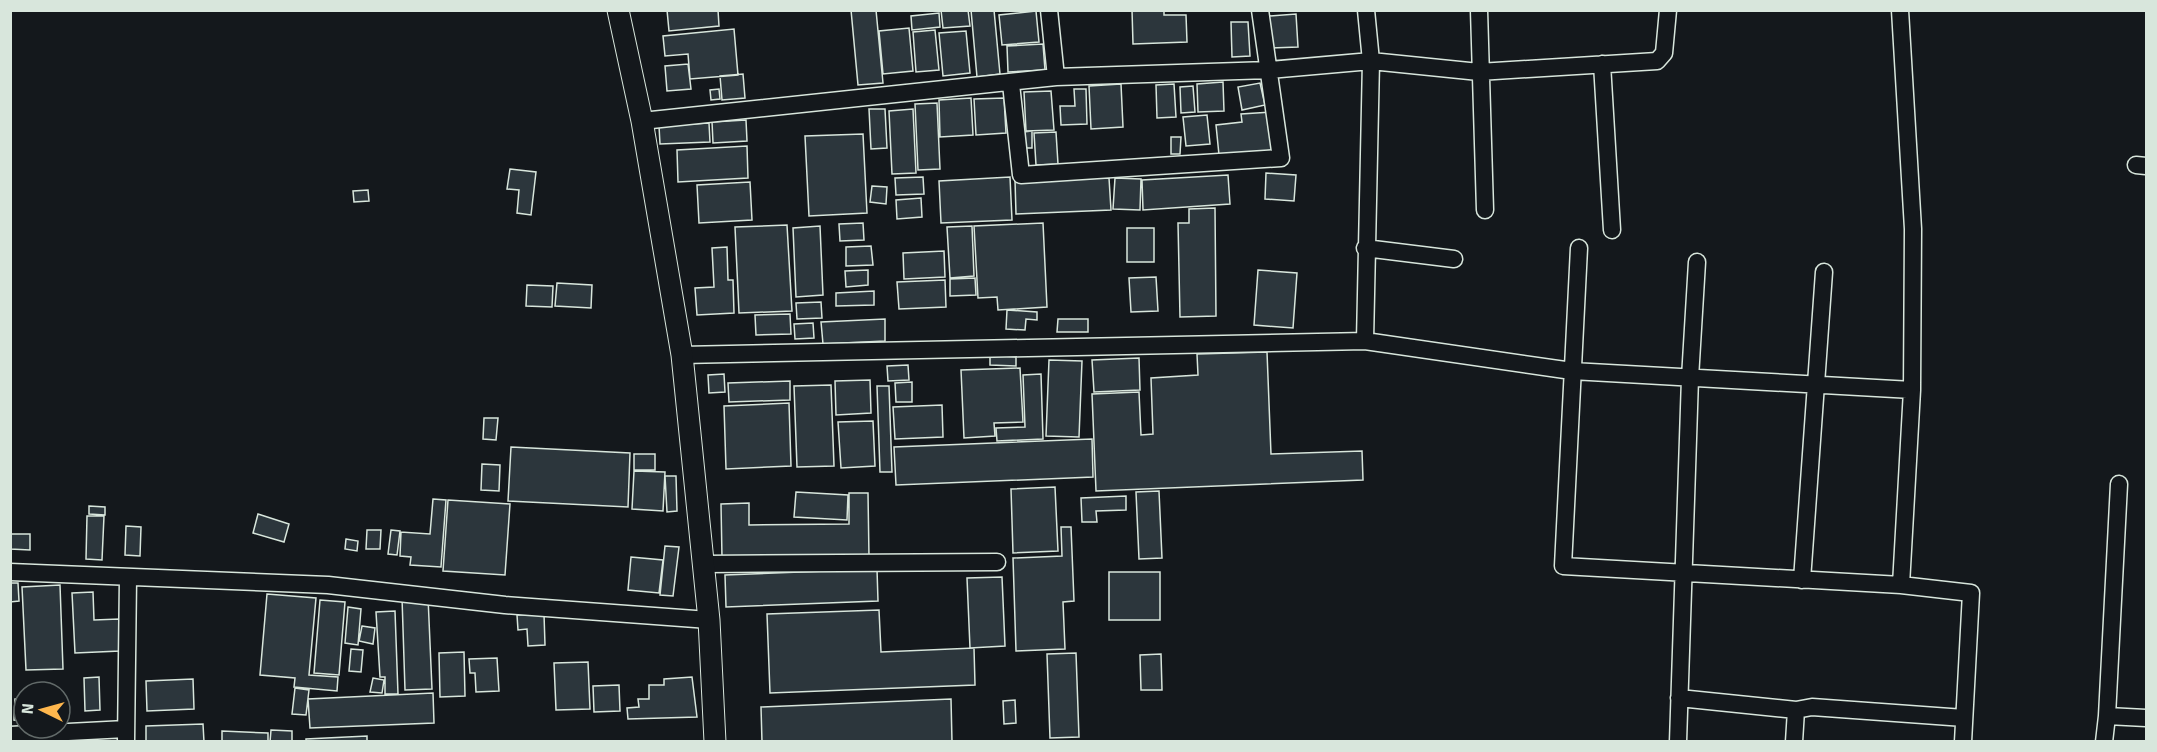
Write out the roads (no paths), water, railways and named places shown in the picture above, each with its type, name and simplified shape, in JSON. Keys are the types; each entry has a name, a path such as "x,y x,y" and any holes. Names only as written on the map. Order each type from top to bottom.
{"street":[{"path":"618,10 642,121 682,356 709,620 715,741"},
{"path":"1049,10 1056,77"},
{"path":"1011,84 1021,175 1281,158 1260,10"},
{"path":"1365,341 1365,248 1371,61 1366,10"},
{"path":"1479,10 1479,72 1485,210"},
{"path":"642,121 1011,84 1056,77 1269,70 1371,61 1479,72 1657,61 1664,53 1668,10"},
{"path":"1900,10 1913,229 1912,390 1901,585"},
{"path":"1602,64 1612,230"},
{"path":"1365,248 1454,259"},
{"path":"1579,248 1563,566 1901,585 1971,592 1963,741"},
{"path":"1678,741 1686,572 1690,378 1697,262"},
{"path":"1803,580 1824,272"},
{"path":"682,356 1365,341 1572,371 1912,390"},
{"path":"2104,741 2119,484"},
{"path":"704,564 997,562"},
{"path":"10,572 328,585 505,605 709,620"},
{"path":"10,735 126,735 128,578"},
{"path":"1679,698 1796,710 1812,706 1964,718"},
{"path":"1794,741 1796,710"},
{"path":"2107,716 2146,718"}]}
